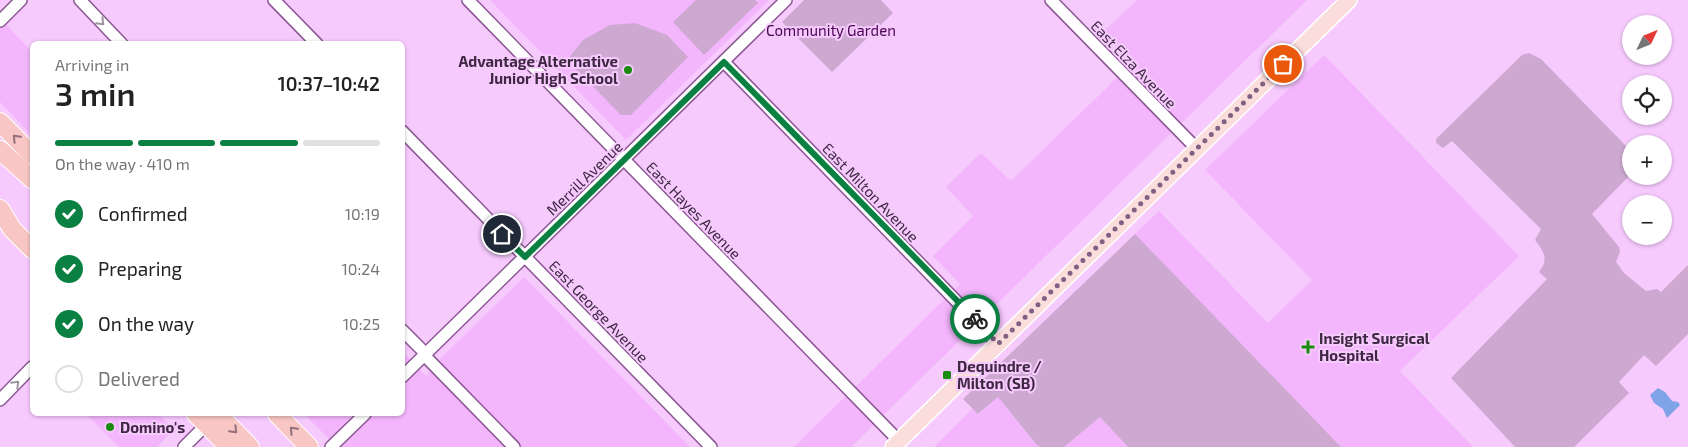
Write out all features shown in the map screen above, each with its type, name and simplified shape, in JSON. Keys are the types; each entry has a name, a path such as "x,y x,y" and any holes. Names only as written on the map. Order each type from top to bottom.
{"highway":[{"path":"0,122 30,153"},
{"path":"0,150 30,178"},
{"path":"0,209 6,226 30,247"},
{"path":"278,416 309,447"},
{"path":"207,417 229,447"},
{"path":"207,417 250,447"}],"main road":[{"path":"896,444 1349,0"}],"street":[{"path":"0,21 21,0"},
{"path":"80,0 119,41"},
{"path":"274,0 314,41"},
{"name":"East Hayes Avenue","path":"468,0 896,444"},
{"name":"Merrill Avenue","path":"405,374 786,0"},
{"name":"East Elza Avenue","path":"1051,0 1196,149"},
{"name":"East Milton Avenue","path":"724,62 998,344"},
{"name":"East George Avenue","path":"405,134 711,447"},
{"path":"405,333 514,447"},
{"path":"0,400 30,369"},
{"path":"331,447 363,416"},
{"path":"184,447 207,417"}],"shaded area":[{"name":"Advantage Alternative Junior High School","path":"490,0 769,0 626,140"},
{"path":"1137,0 1307,0 851,447 794,447 960,284 933,256 973,216 946,187 981,153 1011,181 1132,63 1103,32"},
{"path":"0,18 30,50 30,134 0,102"},
{"path":"1324,55 1519,256 1400,371 1473,447 1336,447 1132,237 1159,211 1268,323 1312,280 1205,170"},
{"path":"524,277 690,447 337,447 306,416 405,416 405,354 426,376 439,360"},
{"path":"998,397 1040,447 934,447 974,407 979,414"},
{"path":"88,416 160,416 174,429 157,447 119,447"},
{"path":"1100,417 1128,447 1064,447 1075,438"}],"green space":[{"path":"696,0 755,0 758,3 704,55 673,22"},
{"name":"Community Garden","path":"804,0 881,0 893,13 832,72 782,22"},
{"path":"635,23 667,35 688,57 631,115 621,115 567,60 583,40 610,25"},
{"path":"1529,53 1541,59 1622,142 1622,183 1592,214 1619,247 1620,252 1616,262 1624,273 1646,291 1657,289 1661,292 1688,265 1688,334 1656,366 1644,355 1619,382 1629,393 1574,447 1515,447 1451,378 1547,279 1539,272 1545,260 1541,248 1535,240 1541,229 1452,141 1443,148 1436,143 1436,139 1522,55"},
{"path":"1135,234 1341,447 1128,447 1100,417 1064,447 1040,447 998,397 978,414 963,399"}],"water":[{"path":"1658,388 1665,392 1672,401 1678,402 1680,405 1667,418 1663,409 1654,403 1650,395"}],"way so far":[{"path":"975,319 998,344 1283,64"}],"place":[{"name":"Advantage Alternative Junior High School","path":"628,70"},
{"name":"Insight Surgical Hospital","path":"1308,347"},
{"name":"Dequindre / Milton (SB)","path":"947,375"},
{"name":"Domino's","path":"110,427"}],"route":[{"path":"502,234 525,257 724,62 975,319"}]}
